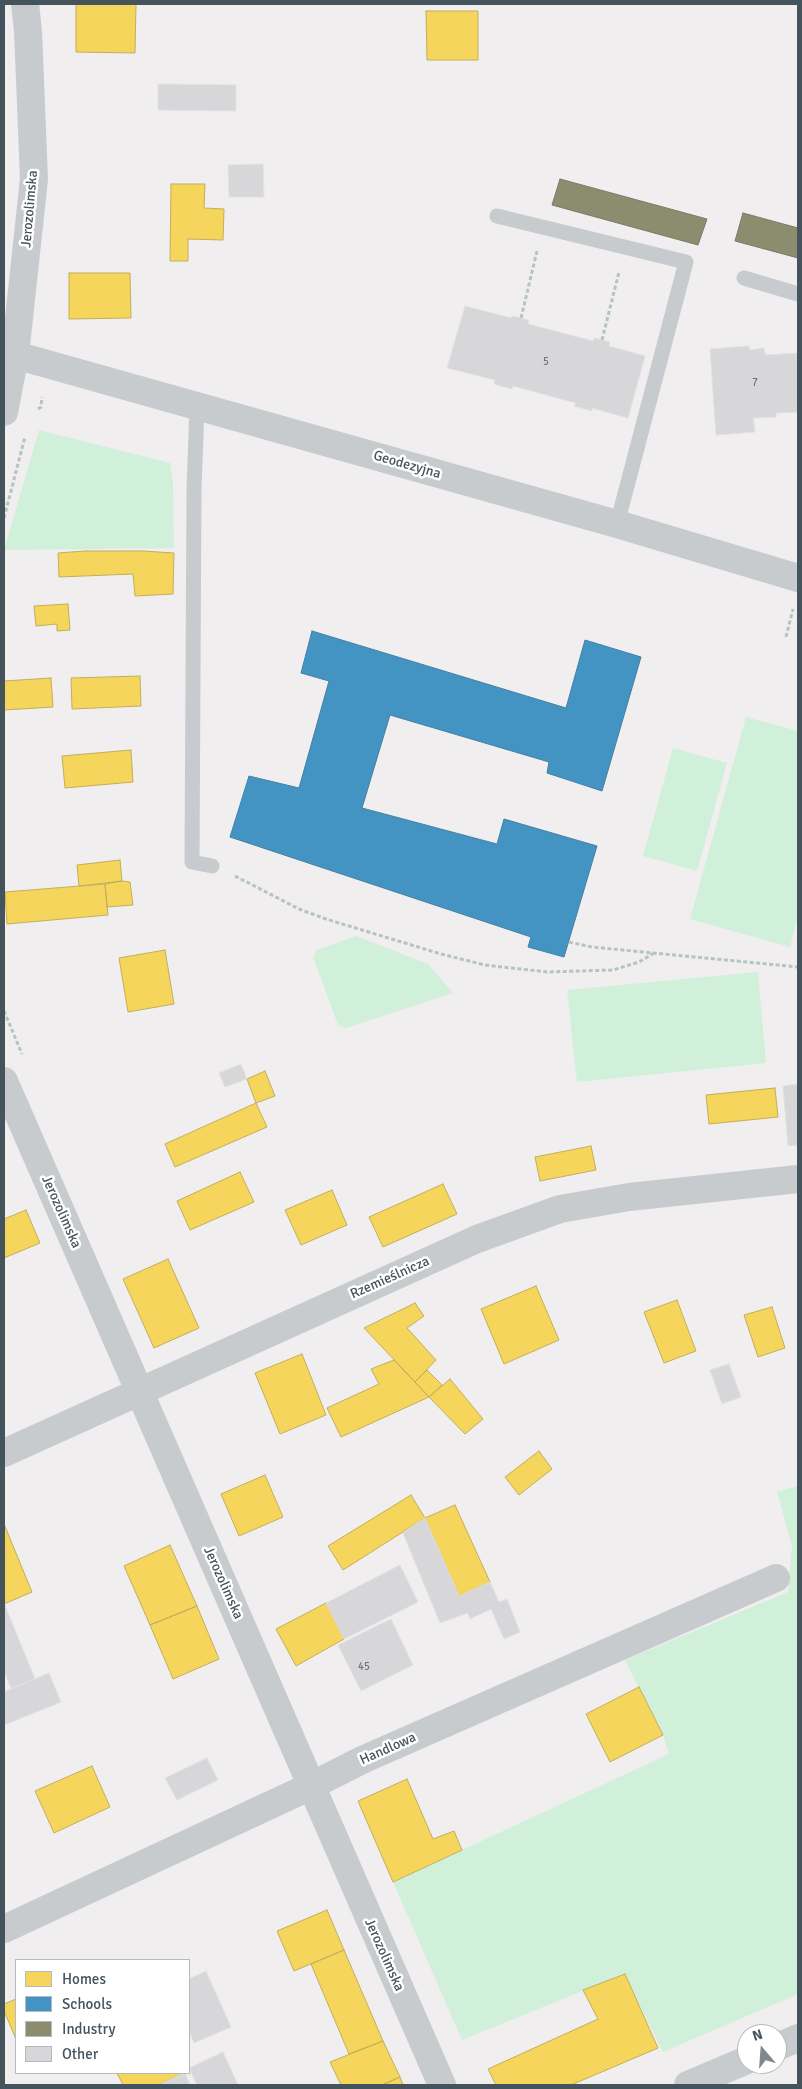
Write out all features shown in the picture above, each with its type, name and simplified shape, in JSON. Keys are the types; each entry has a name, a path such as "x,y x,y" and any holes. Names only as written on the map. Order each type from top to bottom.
{"street":[{"name":"Jerozolimska","path":"4,412 15,356 34,180 28,31 25,4"},
{"name":"Geodezyjna","path":"15,356 617,524 797,589"},
{"name":"Jerozolimska","path":"4,1081 442,2085"},
{"name":"Rzemieślnicza","path":"4,1454 478,1238 560,1209 629,1197 798,1179"},
{"name":"Handlowa","path":"4,1929 362,1760 776,1578"},
{"path":"688,2085 737,2064"}],"lane":[{"path":"497,216 686,262 617,524"},
{"path":"744,278 798,294"},
{"path":"197,406 194,499 192,862 212,866"}],"path":[{"path":"521,318 542,227"},
{"path":"602,340 625,247"},
{"path":"35,412 40,407 45,364"},
{"path":"4,518 26,435"},
{"path":"786,637 797,589"},
{"path":"212,866 253,884 298,909 441,954 485,965 547,972 605,970 638,962 654,953"},
{"path":"569,942 592,947 798,967"}],"green space":[{"path":"39,430 170,463 173,484 174,548 4,550"},
{"path":"746,717 798,731 798,915 790,947 690,919"},
{"path":"673,748 727,763 697,871 643,856"},
{"path":"356,936 428,964 453,993 346,1028 338,1025 313,957 317,950"},
{"path":"758,972 766,1063 577,1082 567,990"},
{"path":"798,1486 798,1994 663,2052 624,1974 462,2040 393,1882 669,1754 663,1735 625,1660 788,1592 792,1546 777,1492"}],"building: Homes":[{"path":"76,4 136,4 135,53 76,52"},
{"path":"426,11 478,11 478,60 427,60"},
{"path":"171,184 205,184 204,208 224,209 223,240 188,239 188,261 170,261"},
{"path":"69,273 130,273 131,318 69,319"},
{"path":"85,551 174,553 173,594 135,596 133,574 59,577 58,553"},
{"path":"68,604 70,630 57,631 57,624 36,626 34,606"},
{"path":"140,676 141,706 72,709 71,678"},
{"path":"51,678 53,707 4,710 4,681"},
{"path":"131,750 133,782 65,788 62,756"},
{"path":"120,860 122,881 79,886 77,865"},
{"path":"122,881 130,882 133,905 107,907 105,884"},
{"path":"105,884 108,915 7,924 5,892"},
{"path":"165,950 174,1004 128,1012 119,958"},
{"path":"265,1071 275,1096 256,1103 247,1079"},
{"path":"775,1088 778,1117 709,1124 706,1095"},
{"path":"256,1103 267,1127 175,1167 165,1144"},
{"path":"591,1146 596,1170 540,1181 535,1157"},
{"path":"240,1172 254,1202 190,1230 177,1201"},
{"path":"443,1184 457,1214 383,1247 369,1217"},
{"path":"332,1190 347,1225 301,1245 285,1210"},
{"path":"26,1210 40,1243 4,1258 4,1219"},
{"path":"168,1259 199,1328 154,1348 123,1279"},
{"path":"536,1286 559,1340 504,1364 481,1309"},
{"path":"677,1300 696,1351 664,1363 644,1312"},
{"path":"415,1303 424,1316 407,1328 436,1360 415,1382 364,1328"},
{"path":"772,1307 785,1348 758,1357 744,1315"},
{"path":"302,1354 326,1415 280,1434 255,1373"},
{"path":"394,1360 429,1397 341,1437 327,1408 379,1384 371,1369"},
{"path":"427,1370 442,1385 429,1397 415,1382"},
{"path":"450,1379 483,1419 465,1434 429,1397"},
{"path":"539,1451 552,1469 519,1495 505,1477"},
{"path":"265,1475 283,1517 239,1536 221,1494"},
{"path":"411,1495 425,1518 343,1570 328,1546"},
{"path":"455,1505 490,1582 459,1596 425,1518"},
{"path":"4,1524 32,1592 4,1604"},
{"path":"170,1545 197,1606 150,1625 124,1566"},
{"path":"326,1603 344,1639 296,1666 276,1629"},
{"path":"197,1606 219,1659 173,1679 150,1625"},
{"path":"639,1687 663,1735 610,1762 586,1714"},
{"path":"92,1766 110,1807 54,1833 35,1791"},
{"path":"407,1779 433,1839 454,1831 462,1850 393,1882 358,1801"},
{"path":"327,1910 344,1950 294,1971 277,1931"},
{"path":"344,1950 383,2041 349,2054 311,1964"},
{"path":"625,1974 658,2048 571,2085 496,2085 488,2069 598,2019 583,1990"},
{"path":"15,1999 15,2037 4,2011 4,2004"},
{"path":"383,2041 400,2077 382,2085 341,2085 330,2062"},
{"path":"118,2074 183,2074 158,2085 123,2085"},
{"path":"400,2077 403,2085 382,2085"}],"building: Schools":[{"path":"312,631 566,708 585,640 641,657 602,791 547,773 549,762 390,715 362,808 497,844 504,819 597,846 564,957 528,947 531,937 230,837 249,776 299,788 329,681 301,673"}],"building: Industry":[{"path":"560,179 707,219 698,245 552,205"},
{"path":"743,213 798,228 798,258 735,241"}],"building: Other":[{"path":"158,84 236,85 236,111 158,110"},
{"path":"263,164 264,197 229,197 228,165"},
{"path":"465,306 511,318 512,316 529,320 528,324 593,341 594,338 610,342 609,346 645,356 628,418 592,408 592,411 574,406 576,403 513,386 512,389 494,384 495,380 447,368"},
{"path":"749,346 750,350 764,348 765,355 798,353 798,412 776,413 776,417 753,418 755,432 716,435 710,349"},
{"path":"241,1064 247,1079 225,1087 219,1073"},
{"path":"798,1084 798,1145 788,1146 783,1086"},
{"path":"729,1364 741,1397 722,1404 710,1370"},
{"path":"425,1518 459,1596 490,1582 499,1602 507,1599 520,1632 504,1639 491,1609 470,1619 468,1613 440,1623 403,1533"},
{"path":"400,1565 418,1602 344,1639 326,1603"},
{"path":"4,1603 35,1679 11,1689 4,1670"},
{"path":"391,1619 413,1665 361,1691 338,1645"},
{"path":"49,1673 61,1702 4,1725 4,1692"},
{"path":"207,1758 218,1780 177,1800 165,1778"},
{"path":"206,1971 231,2027 194,2043 190,2033 190,1979"},
{"path":"223,2052 238,2085 197,2085 190,2068"},
{"path":"185,2074 190,2085 161,2085"}]}
